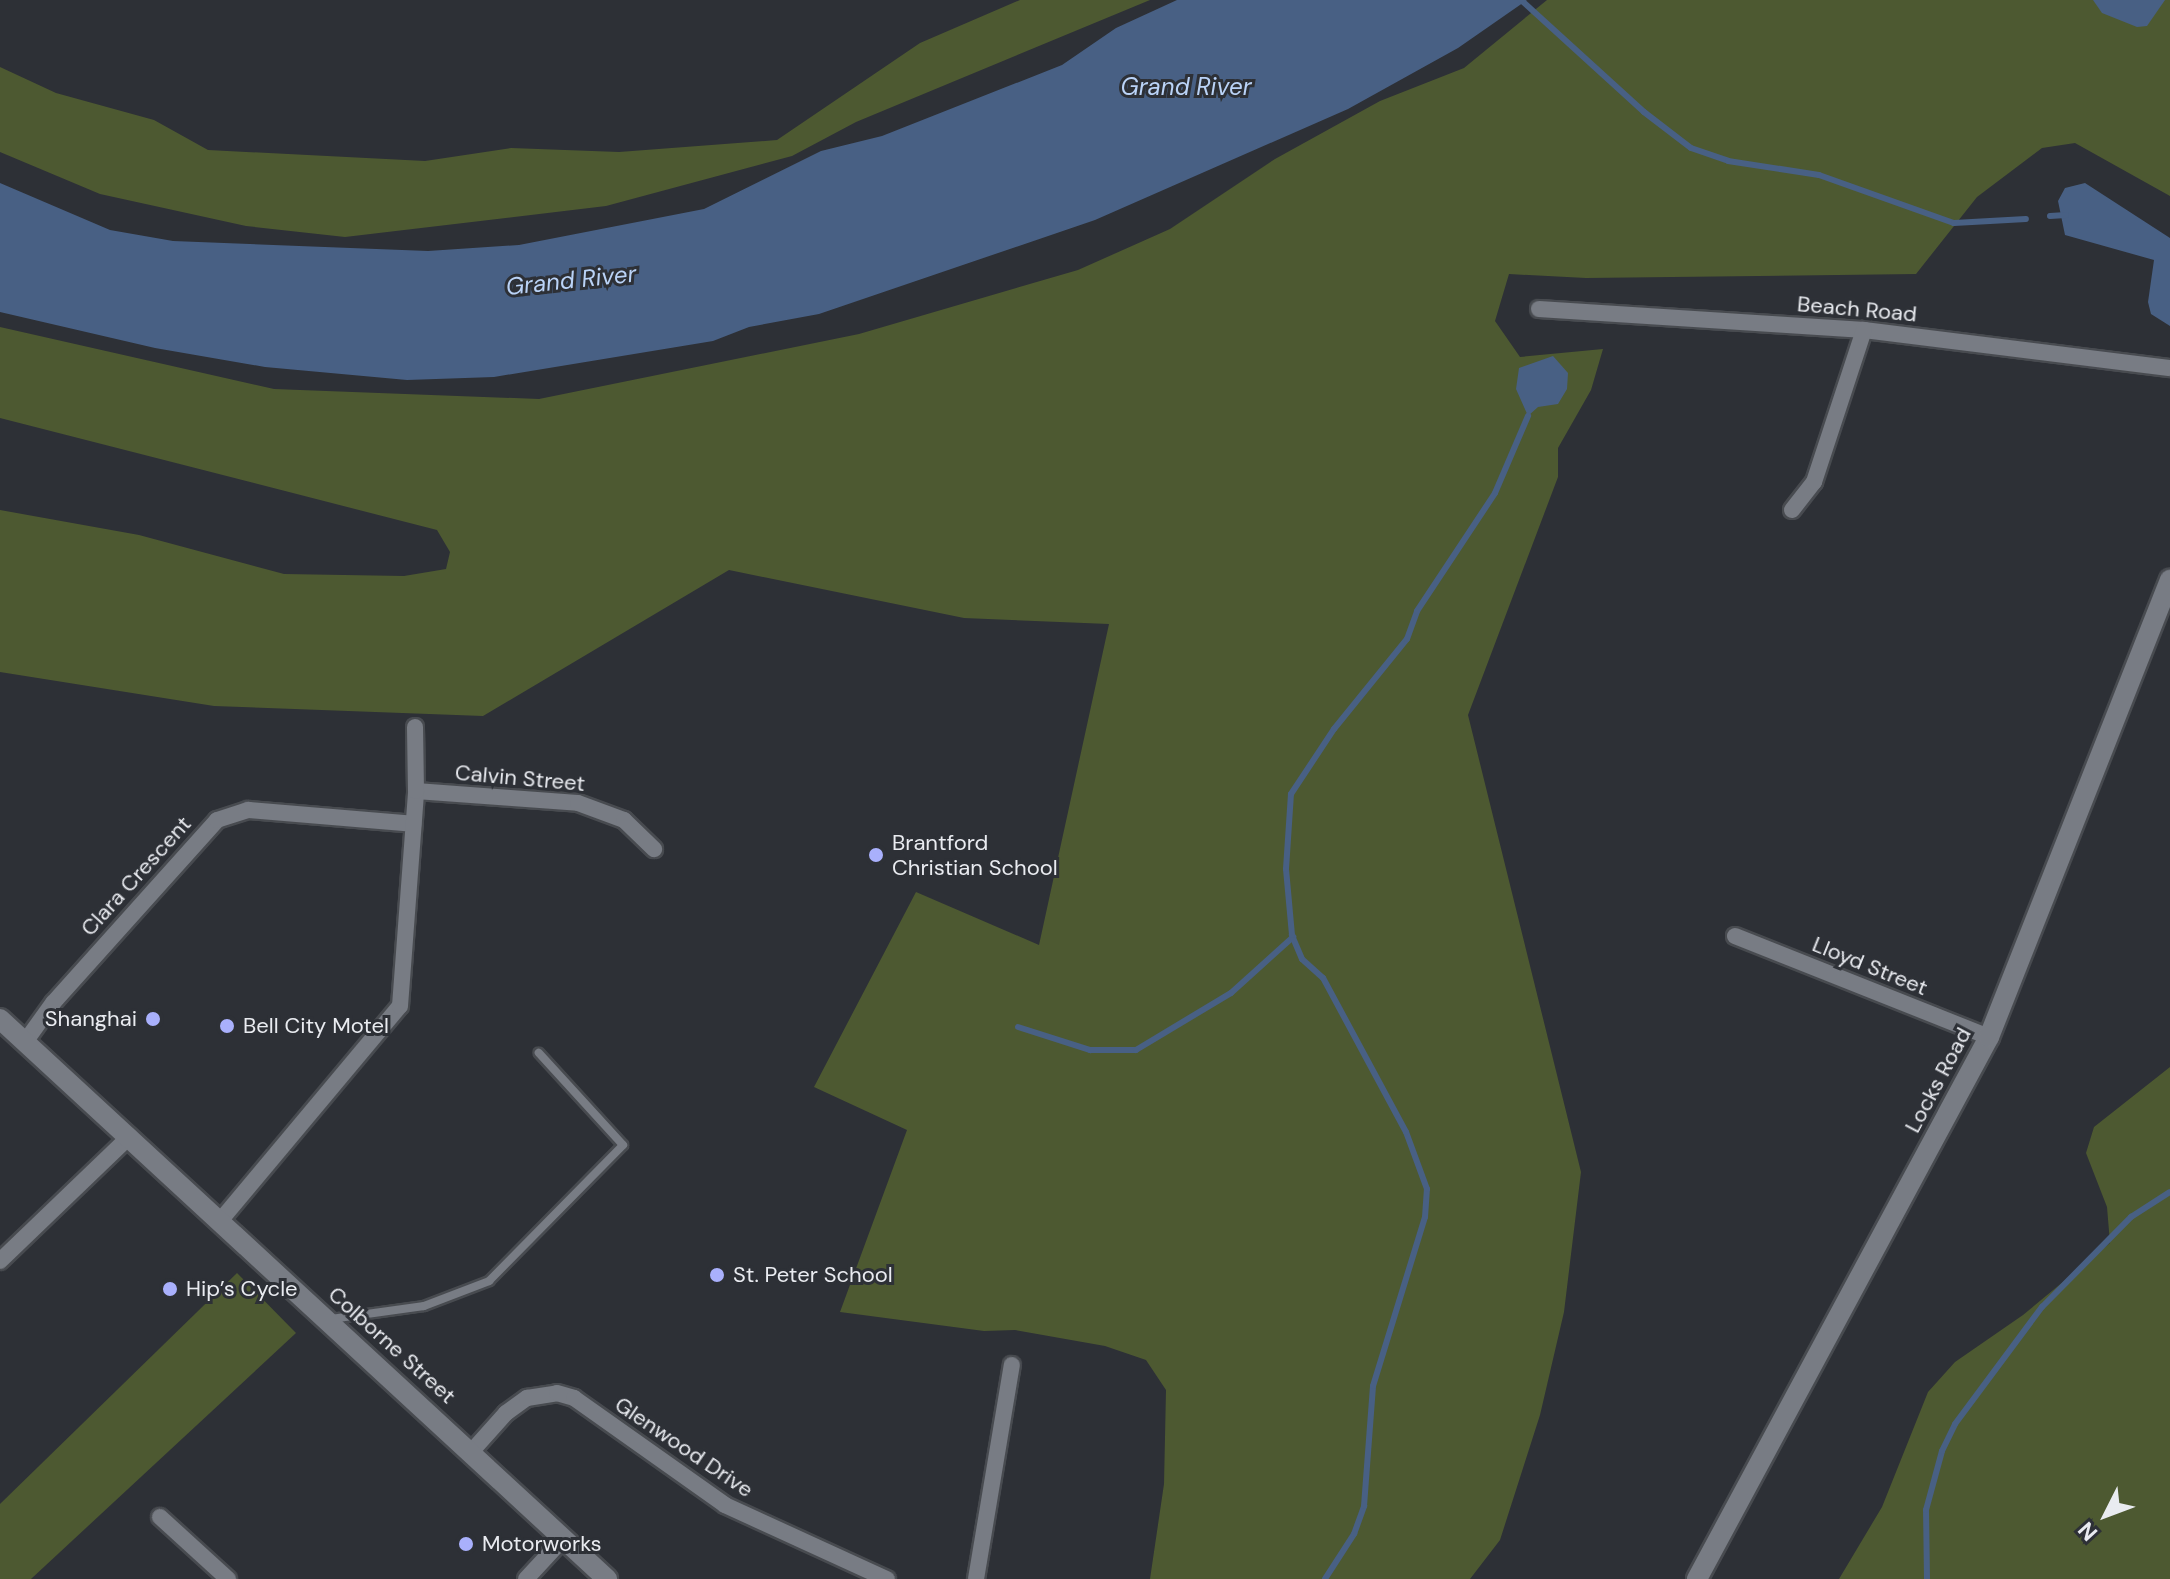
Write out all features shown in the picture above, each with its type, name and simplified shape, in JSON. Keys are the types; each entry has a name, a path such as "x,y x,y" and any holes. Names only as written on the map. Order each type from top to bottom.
{"street":[{"name":"Beach Road","path":"1539,309 1864,330 2170,368"},
{"path":"1792,510 1814,482 1864,330"},
{"name":"Locks Road","path":"1697,1579 1989,1037 2170,579"},
{"path":"220,1221 400,1006 416,791 415,727"},
{"name":"Calvin Street","path":"416,791 578,803 624,820 654,849"},
{"name":"Clara Crescent","path":"25,1042 53,1003 217,820 248,810 413,824"},
{"name":"Lloyd Street","path":"1735,936 1989,1037"},
{"name":"Colborne Street","path":"0,1019 472,1451 607,1579"},
{"path":"0,1261 130,1136"},
{"path":"976,1579 1012,1365"},
{"name":"Glenwood Drive","path":"472,1451 506,1413 536,1395 557,1393 574,1398 725,1505 887,1579"},
{"path":"160,1517 228,1579"},
{"path":"526,1579 564,1538"}],"lane":[{"path":"328,1320 424,1306 489,1281 623,1145 539,1053"}],"green space":[{"path":"1020,0 1150,0 856,122 792,156 606,206 345,237 246,226 100,194 0,152 0,67 56,93 154,120 208,150 425,161 511,148 619,152 777,140 920,43"},
{"path":"1547,0 2170,0 2170,196 2075,143 2042,148 1977,197 1916,274 1586,278 1509,274 1495,321 1520,357 1603,349 1591,390 1558,448 1558,477 1468,715 1581,1172 1564,1312 1540,1415 1500,1540 1470,1579 1150,1579 1164,1484 1166,1390 1146,1360 1105,1346 1015,1330 984,1331 840,1312 907,1130 814,1087 916,892 1039,945 1109,624 964,618 729,570 483,716 214,706 0,672 0,510 139,535 284,574 404,576 446,569 450,552 437,530 0,418 0,327 274,389 539,399 859,334 1078,270 1170,229 1275,159 1380,101 1464,68"},
{"path":"2170,1067 2170,1579 1839,1579 1882,1507 1928,1392 1955,1362 2023,1315 2110,1243 2107,1207 2086,1153 2094,1127"},
{"path":"237,1273 296,1333 31,1579 0,1579 0,1504"}],"water":[{"name":"Grand River","path":"1177,0 1527,0 1458,48 1348,109 1095,220 819,314 749,327 713,341 494,377 407,380 265,367 155,348 0,312 0,183 110,230 173,241 428,251 519,245 704,209 821,151 882,136 1062,65 1116,28"},
{"path":"2093,0 2165,0 2147,26 2137,27 2102,13"},
{"path":"2085,183 2170,238 2170,326 2151,314 2148,302 2154,260 2065,235 2058,201 2065,188"},
{"path":"1553,356 1568,373 1567,389 1558,404 1538,407 1528,416 1516,389 1519,368"}],"waterway":[{"path":"1521,0 1644,112 1691,148 1728,161 1819,175 1954,223 2026,219"},
{"path":"2050,216 2066,215"},
{"path":"1325,1579 1354,1534 1364,1506 1373,1386 1425,1217 1427,1189 1406,1132 1323,978 1302,959 1292,935 1286,869 1291,794 1334,729 1407,639 1417,611 1495,493 1528,416"},
{"path":"1018,1027 1090,1050 1136,1050 1231,993 1293,937"},
{"path":"1927,1579 1926,1510 1942,1451 1955,1424 2042,1307 2131,1217 2170,1192"}],"place":[{"name":"Brantford Christian School","path":"876,855"},
{"name":"Shanghai","path":"153,1019"},
{"name":"Bell City Motel","path":"227,1026"},
{"name":"St. Peter School","path":"717,1275"},
{"name":"Hip’s Cycle","path":"170,1289"},
{"name":"Motorworks","path":"466,1544"}]}
